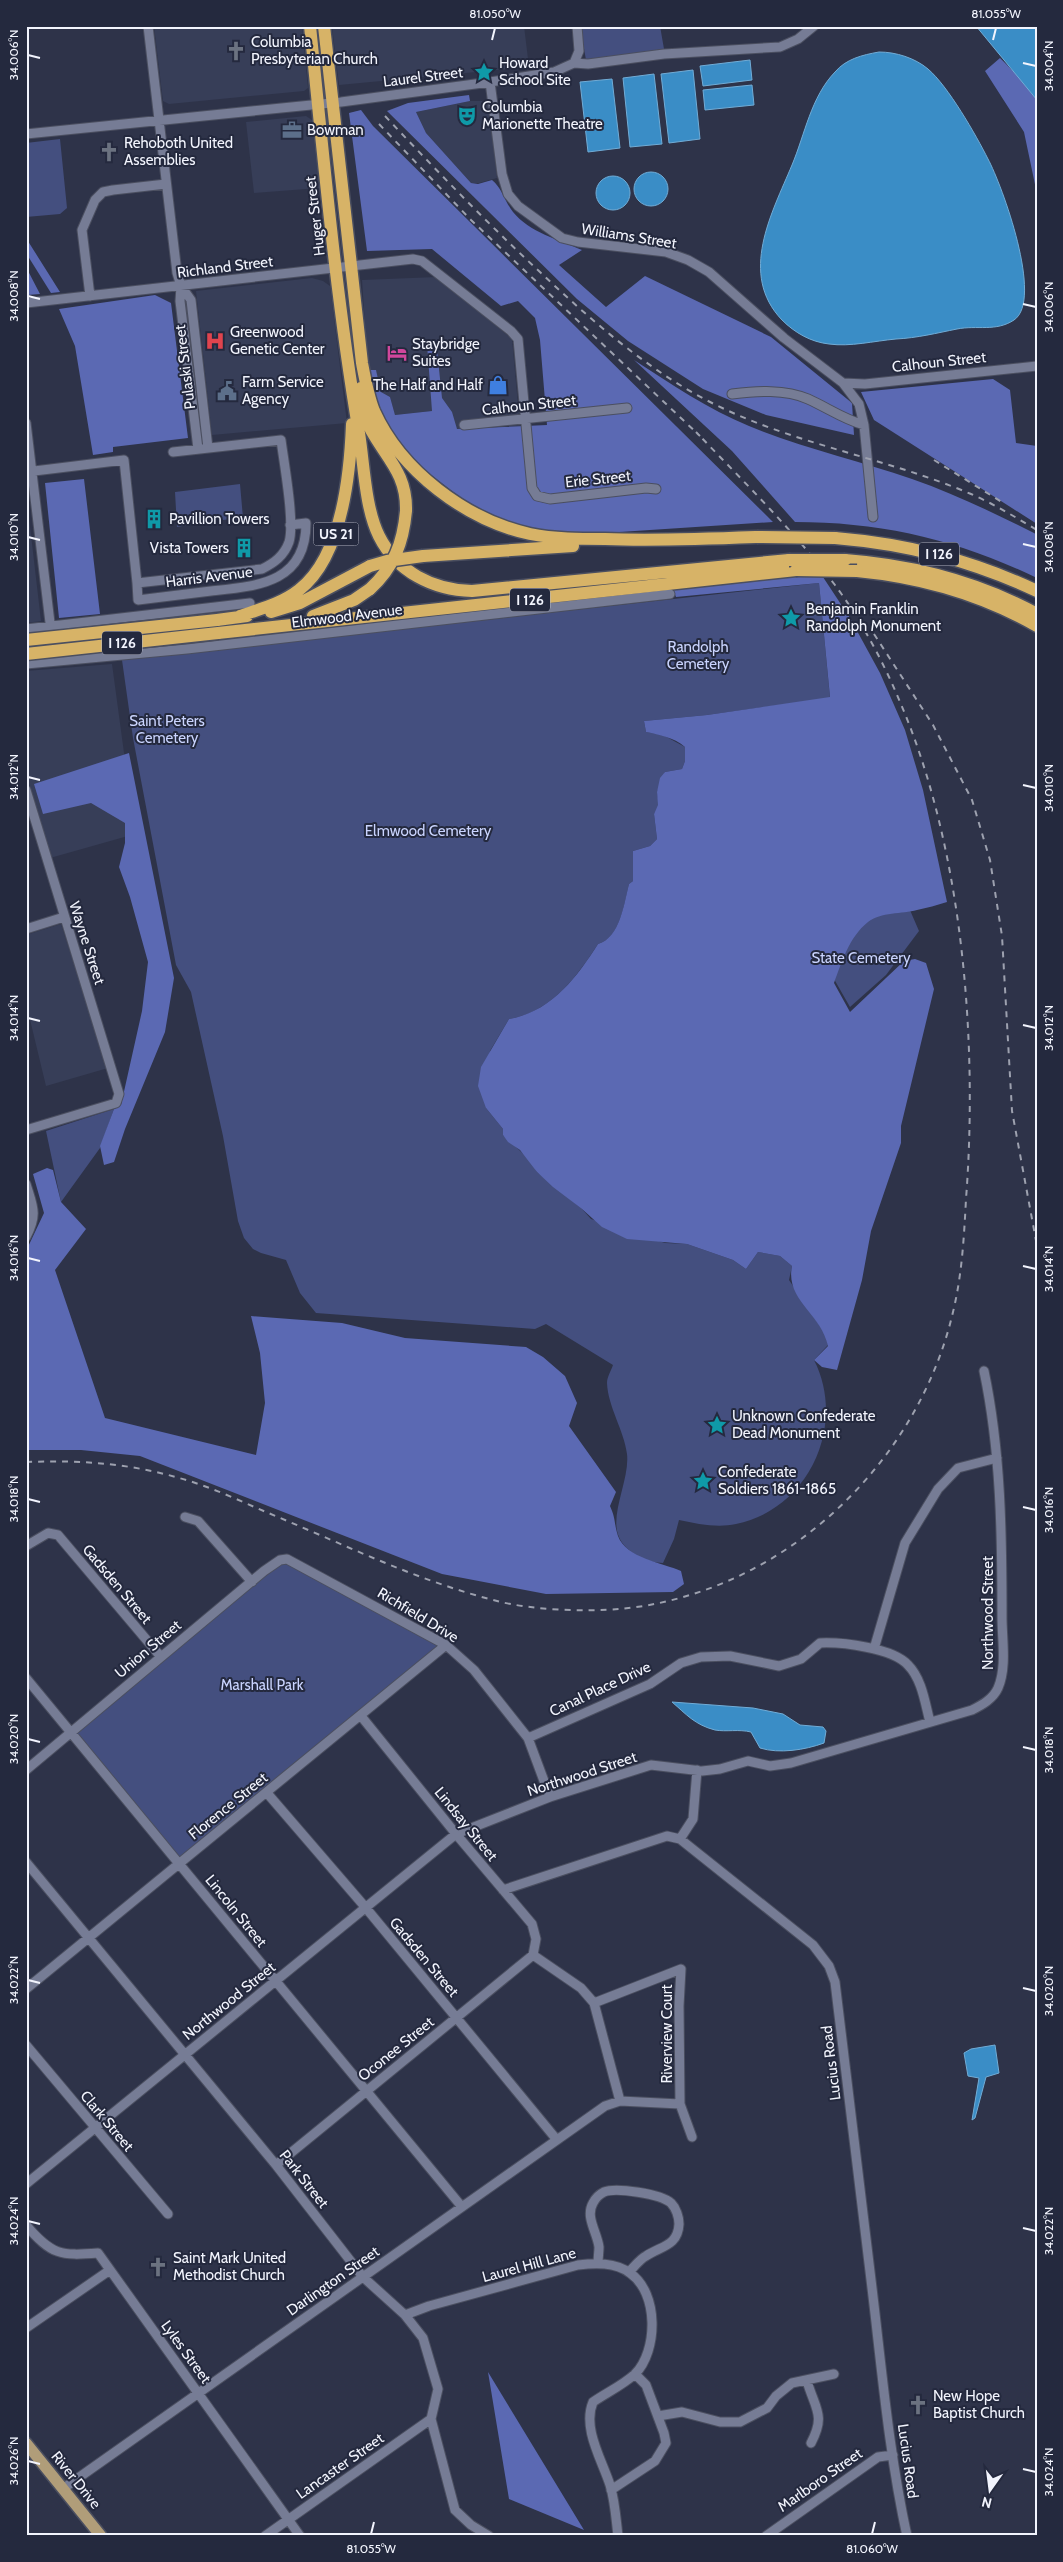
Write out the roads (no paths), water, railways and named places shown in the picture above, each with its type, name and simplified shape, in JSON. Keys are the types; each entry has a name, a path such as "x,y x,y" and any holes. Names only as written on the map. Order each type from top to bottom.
{"highway":[{"name":"Huger Street","path":"310,26 353,401"},
{"name":"Huger Street","path":"324,26 362,363"},
{"path":"264,627 325,613 354,600 370,589 383,576 393,563 401,542 406,511 404,489 399,473 371,430 364,411 361,389 362,363"},
{"path":"362,363 375,411 394,444 427,479 466,508 512,529 548,537 648,540"},
{"path":"353,401 370,505 379,536 398,563 415,576 431,584 460,591 481,591 845,560 931,573 997,595 1037,614"},
{"name":"US 21","path":"240,616 273,605 299,590 316,572 330,550 337,532 352,440 353,401"},
{"name":"I 126","path":"26,640 217,620 272,612 300,603 370,566 387,561 423,556 648,540 835,538 889,543 949,556 1007,577 1037,591"},
{"name":"I 126","path":"26,654 264,627 495,604 705,578 792,565 910,578 961,592 1011,612 1037,626"}],"main road":[{"name":"River Drive","path":"26,2443 102,2536"}],"street":[{"name":"Pulaski Street","path":"148,26 177,273 181,286 191,300 208,448"},
{"path":"574,63 579,51 577,26"},
{"name":"Laurel Street","path":"26,134 318,104 477,84 554,72 574,63 588,64 664,54 780,46 798,38 814,26"},
{"name":"Williams Street","path":"490,82 502,174 508,194 518,206 562,238 578,242 666,252 688,260 709,272 784,338 843,383 859,404 864,425 873,517"},
{"path":"90,296 82,230 95,200 103,192 166,184"},
{"name":"Richland Street","path":"28,302 352,266 413,260 426,262 512,331 518,339 527,419"},
{"name":"Pulaski Street","path":"181,286 180,301 198,449"},
{"name":"Calhoun Street","path":"843,383 865,384 1037,366"},
{"path":"732,394 758,391 790,394 809,400 847,420 864,425"},
{"name":"Calhoun Street","path":"464,425 627,408"},
{"name":"Erie Street","path":"527,419 532,488 537,496 543,498 656,489"},
{"path":"26,423 29,472 50,629"},
{"path":"29,472 124,460 137,583 262,569 274,562 290,540 281,440 173,452"},
{"name":"Harris Avenue","path":"137,583 138,600 251,587 268,583 294,565 302,553 306,538 306,523 290,525"},
{"name":"Elmwood Avenue","path":"26,664 186,649 670,594"},
{"path":"26,629 50,629 250,602"},
{"name":"Wayne Street","path":"26,790 64,918 116,1078 119,1094 116,1103 26,1130"},
{"path":"26,929 64,918"},
{"path":"26,1184 35,1213 33,1224 26,1237"},
{"name":"Northwood Street","path":"26,2184 456,1834 550,1796 651,1765 697,1770 720,1769 748,1761 770,1766 791,1763 972,1710 982,1705 997,1690 1001,1679 1002,1553 997,1458 992,1409 984,1372"},
{"path":"874,1649 905,1543 938,1489 958,1468 997,1458"},
{"path":"185,1517 198,1521 252,1582"},
{"name":"Gadsden Street","path":"26,1546 48,1533 58,1536 161,1657"},
{"name":"Union Street","path":"26,1770 252,1582 280,1560 292,1560"},
{"name":"Richfield Drive","path":"292,1560 446,1645 474,1670 528,1738 550,1796"},
{"name":"Canal Place Drive","path":"528,1738 650,1684 681,1663 701,1657 730,1656 779,1666 801,1659 820,1643 856,1644 900,1658 909,1665 922,1691 930,1722"},
{"name":"Florence Street","path":"26,1989 446,1645"},
{"name":"Lincoln Street","path":"26,1678 462,2207"},
{"name":"Lindsay Street","path":"360,1716 532,1924 536,1939 533,1955"},
{"path":"503,1890 667,1836 680,1839 693,1819 697,1770"},
{"name":"Gadsden Street","path":"267,1793 366,1908 557,2140"},
{"name":"Lucius Road","path":"680,1839 813,1945 829,1966 835,1982 882,2380 893,2455 892,2469 907,2536"},
{"name":"Park Street","path":"26,1862 276,2165 363,2277 405,2315 423,2338 438,2389 431,2419 456,2510 471,2525 489,2536"},
{"path":"533,1955 581,1988 594,2003 620,2101"},
{"name":"Oconee Street","path":"276,2165 533,1955"},
{"name":"Riverview Court","path":"594,2003 681,1968 679,2006 680,2104 692,2137"},
{"name":"Clark Street","path":"26,2044 168,2214"},
{"name":"Riverview Court","path":"620,2101 680,2104"},
{"name":"Darlington Street","path":"64,2488 605,2106 620,2101"},
{"path":"598,2262 599,2247 590,2214 593,2202 602,2193 614,2190 635,2192 664,2199 671,2204 678,2214 679,2225 675,2238 669,2246 644,2256 629,2272 643,2288 652,2316 648,2349 635,2374 593,2402 590,2410 589,2423 611,2490 618,2536"},
{"name":"Lyles Street","path":"26,2225 51,2250 70,2256 98,2253 300,2536"},
{"name":"Laurel Hill Lane","path":"405,2315 429,2306 578,2265 598,2262 629,2272"},
{"path":"26,2328 110,2270"},
{"path":"611,2490 655,2461 662,2453 666,2443 646,2385 635,2374"},
{"path":"658,2416 682,2412 720,2422 740,2422 767,2408 785,2387 792,2383 834,2374"},
{"path":"807,2381 820,2418 818,2430 811,2444"},
{"name":"Lancaster Street","path":"265,2536 431,2419"},
{"name":"Marlboro Street","path":"766,2536 878,2457 893,2455"}],"railway":[{"path":"385,116 481,216 521,254 602,328 667,377 714,404 745,418 809,441 939,481 988,502 1037,530"},
{"path":"379,124 471,220 700,436"},
{"path":"26,1462 103,1464 160,1473 212,1489 380,1561 467,1593 511,1604 558,1610 606,1610 679,1598 734,1578 786,1549 833,1513 874,1470 908,1422 935,1369 953,1312 961,1270 969,1139 970,1076 961,946 952,882 939,819 921,759 900,702 879,656 854,612 835,585 802,545 696,432"},
{"path":"934,460 1005,504"},
{"path":"874,634 933,725 972,800 990,860 1002,936 1012,1111 1037,1246"}],"place":[{"name":"Columbia Presbyterian Church","path":"236,51"},
{"name":"Howard School Site","path":"484,72"},
{"name":"Columbia Marionette Theatre","path":"467,116"},
{"name":"Bowman","path":"292,130"},
{"name":"Rehoboth United Assemblies","path":"109,152"},
{"name":"Greenwood Genetic Center","path":"215,341"},
{"name":"Staybridge Suites","path":"397,353"},
{"name":"The Half and Half","path":"498,385"},
{"name":"Farm Service Agency","path":"227,391"},
{"name":"Pavillion Towers","path":"154,519"},
{"name":"Vista Towers","path":"244,548"},
{"name":"Benjamin Franklin Randolph Monument","path":"791,618"},
{"name":"Unknown Confederate Dead Monument","path":"717,1425"},
{"name":"Confederate Soldiers 1861-1865","path":"703,1481"},
{"name":"Saint Mark United Methodist Church","path":"158,2267"},
{"name":"New Hope Baptist Church","path":"918,2405"}],"park label":[{"name":"Randolph Cemetery","path":"698,656"},
{"name":"Saint Peters Cemetery","path":"167,730"},
{"name":"Elmwood Cemetery","path":"428,831"},
{"name":"State Cemetery","path":"861,958"},
{"name":"Marshall Park","path":"262,1685"}]}
